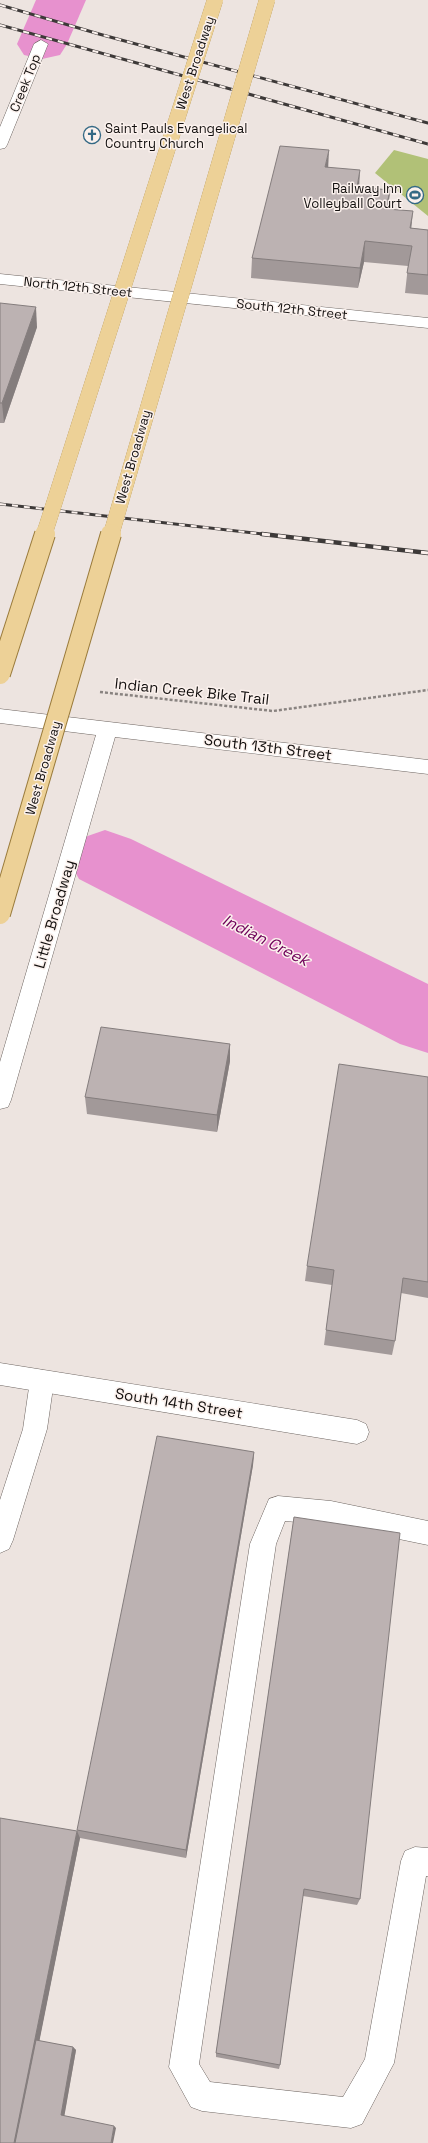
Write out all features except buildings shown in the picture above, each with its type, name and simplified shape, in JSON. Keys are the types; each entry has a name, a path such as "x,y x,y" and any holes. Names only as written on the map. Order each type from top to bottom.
{"main road":[{"name":"West Broadway","path":"0,674 216,0"},
{"name":"West Broadway","path":"0,914 267,0"}],"street":[{"name":"Creek Top","path":"0,145 41,44"},
{"name":"North 12th Street","path":"0,280 157,295"},
{"name":"South 12th Street","path":"157,295 428,323"},
{"name":"South 13th Street","path":"0,716 428,767"},
{"name":"Little Broadway","path":"0,1100 108,728"},
{"name":"South 14th Street","path":"0,1374 357,1432"},
{"path":"0,1540 36,1429 42,1381"},
{"path":"428,1533 331,1514 278,1508 262,1544 184,2067 202,2096 351,2113 379,2063 415,1861 428,1862"}],"path":[{"name":"Indian Creek Bike Trail","path":"94,692 273,711 428,690"}],"green space":[{"name":"Railway Inn Volleyball Court","path":"394,150 428,159 428,216 375,173"}],"waterway":[{"name":"Indian Creek","path":"42,44 61,0"},
{"name":"Indian Creek","path":"105,859 428,1021"}],"railway":[{"path":"0,5 99,34 428,123"},
{"path":"0,25 428,144"},
{"path":"0,504 271,535"},
{"path":"262,534 428,553"}],"place":[{"name":"Saint Pauls Evangelical Country Church","path":"92,135"},
{"name":"Railway Inn Volleyball Court","path":"415,195"}]}
